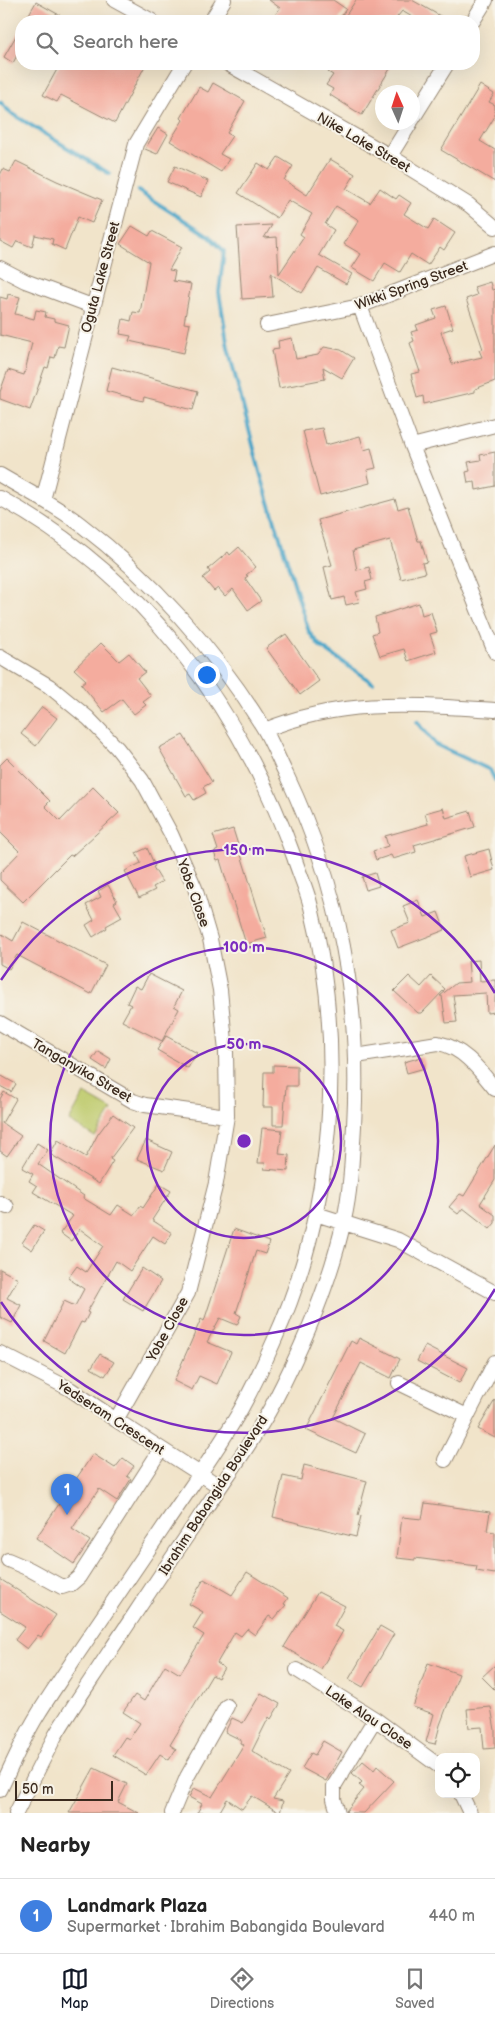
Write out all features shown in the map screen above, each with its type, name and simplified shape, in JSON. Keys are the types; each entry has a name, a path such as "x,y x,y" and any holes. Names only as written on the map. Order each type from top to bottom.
{"street":[{"path":"114,0 141,15"},
{"path":"215,15 224,0"},
{"path":"477,15 486,0"},
{"name":"Oguta Lake Street","path":"43,500 92,306 136,144 180,70"},
{"name":"Nike Lake Street","path":"239,70 390,156 469,205 495,227"},
{"path":"420,108 443,70"},
{"path":"390,156 406,130"},
{"name":"Wikki Spring Street","path":"267,324 360,306 495,253"},
{"path":"0,268 25,281 92,306"},
{"path":"360,306 412,446 495,652"},
{"path":"412,446 495,425"},
{"name":"Ibrahim Babangida Boulevard","path":"0,475 77,522 119,556 164,599 241,694 265,730 314,839 332,896 343,944 352,999 356,1056 352,1164 344,1222 317,1307 288,1374 250,1443 219,1486 57,1734 16,1813"},
{"name":"Ibrahim Babangida Boulevard","path":"0,498 69,542 106,573 164,630 210,688 248,750 286,836 311,905 324,979 331,1073 328,1145 316,1214 292,1295 275,1339 241,1409 200,1474 36,1717 0,1790"},
{"name":"Yobe Close","path":"0,657 49,686 88,718 117,748 142,780 171,834 195,888 210,939 220,990 226,1052 226,1116 216,1183 188,1292 116,1420"},
{"path":"265,730 297,717 343,708 426,706 495,710"},
{"name":"Tanganyika Street","path":"0,1023 133,1101 145,1105 226,1116"},
{"path":"356,1056 438,1043 450,1046 474,1062 495,1089"},
{"path":"316,1214 398,1240 495,1293"},
{"name":"Yedseram Crescent","path":"0,1353 70,1389 219,1486"},
{"path":"444,1460 495,1362"},
{"path":"399,1384 467,1416"},
{"path":"8,1560 62,1587 71,1584 79,1577 161,1449"},
{"name":"Lake Alau Close","path":"297,1670 375,1719 435,1763"},
{"path":"172,1813 187,1777 227,1706"},
{"path":"338,1813 334,1799 334,1786 375,1719"},
{"path":"463,1798 470,1813"}],"green space":[{"path":"84,1094 112,1110 95,1137 69,1121"}],"building":[{"path":"269,0 333,0 346,9 342,15 275,15 280,8"},
{"path":"356,0 412,0 438,15 409,15 402,11 399,15 346,15"},
{"path":"36,2 59,15 28,15"},
{"path":"15,38 15,59 13,63 4,57"},
{"path":"57,70 143,70 115,123 61,95 57,102 43,95"},
{"path":"329,70 389,70 380,85 375,85 375,94 362,115 330,95 333,89 326,85 333,75 328,72"},
{"path":"213,83 245,101 227,133 232,136 220,154 229,159 221,172 170,141 183,120 181,118 199,87 208,92"},
{"path":"480,85 494,94 489,102 495,105 495,116 480,141 495,150 495,182 441,150"},
{"path":"158,128 168,134 157,154 145,149"},
{"path":"278,157 293,166 284,180 307,195 330,159 355,174 346,189 370,203 380,188 396,199 399,195 411,203 404,214 428,229 434,219 455,233 444,250 440,247 428,265 411,254 400,272 385,263 374,281 352,268 361,254 344,244 359,220 336,206 325,224 334,230 319,255 352,274 346,284 318,268 302,293 271,273 273,297 242,299 237,227 272,225 264,238 277,237 279,274 304,237 300,234 312,214 288,200 277,218 238,193 258,163 269,170"},
{"path":"16,161 102,200 92,223 78,217 65,250 52,244 53,239 35,235 32,247 17,241 13,248 0,241 0,175 3,169 10,172"},
{"path":"175,166 208,181 201,197 167,182"},
{"path":"132,226 149,236 152,231 182,247 169,270 175,271 173,281 191,284 184,323 190,324 184,353 129,341 131,336 120,334 123,319 131,321 133,312 140,313 149,262 120,244"},
{"path":"490,282 492,290 495,289 495,381 475,389 475,392 424,404 423,396 417,398 411,374 420,372 410,343 414,341 411,332 418,330 416,325 436,318 433,310 446,306 453,328 441,332 452,364 482,357 479,350 483,349 466,299 477,295 474,287"},
{"path":"8,294 20,297 15,314 34,319 36,310 46,312 45,317 69,325 64,347 58,346 55,358 51,357 48,368 45,367 30,410 0,399 0,392 8,370 24,375 32,343 0,335 0,297 7,299"},
{"path":"292,338 296,359 318,355 324,347 341,350 354,358 342,378 323,367 325,379 279,388 272,350 279,349 278,341"},
{"path":"112,367 198,391 193,410 144,397 143,401 106,391"},
{"path":"322,428 326,445 360,436 364,450 371,448 376,468 367,470 370,483 320,496 303,431"},
{"path":"495,452 495,486 476,490 475,482 468,483 466,472 470,471 468,462 481,460 480,455"},
{"path":"395,499 398,509 408,506 418,541 421,541 427,562 422,563 425,573 401,579 390,540 353,550 357,570 369,567 372,580 365,582 367,589 356,592 359,602 346,605 344,597 332,600 324,567 332,565 318,520"},
{"path":"239,547 256,567 245,578 261,601 248,610 233,589 225,596 218,588 214,591 203,578 210,572 208,569 228,552 230,555"},
{"path":"419,603 422,615 431,612 437,632 430,634 436,652 408,661 404,649 380,656 372,634 378,632 375,617"},
{"path":"286,634 319,681 300,695 266,648"},
{"path":"101,643 119,661 129,653 145,672 137,678 151,696 143,702 146,705 134,714 122,699 104,712 81,684 86,680 74,669"},
{"path":"42,707 57,718 36,746 21,734"},
{"path":"183,735 212,782 203,787 206,793 194,800 190,794 186,796 159,748"},
{"path":"7,758 50,801 45,806 60,821 93,787 119,813 72,856 70,855 23,902 0,880 0,873 20,852 0,832 0,765"},
{"path":"443,808 446,818 470,811 475,827 414,845 416,852 393,859 391,855 376,860 373,851 388,846 385,836 428,824 425,813"},
{"path":"233,829 267,938 246,944 220,860 217,861 214,852 218,850 213,835"},
{"path":"147,848 155,866 153,867 162,882 153,887 155,890 139,898 125,871 141,863 136,853"},
{"path":"489,849 494,870 470,877 464,856"},
{"path":"375,873 379,886 366,890 362,877"},
{"path":"108,885 117,901 114,903 122,917 106,926 107,928 93,937 86,925 94,920 86,905 101,897 98,891"},
{"path":"418,900 425,917 438,912 445,930 398,948 391,930 410,923 403,906"},
{"path":"23,922 106,965 91,994 17,955 9,969 0,964 0,933 13,941"},
{"path":"479,960 480,981 495,980 495,1012 487,1013 486,993 453,995 457,1022 446,1023 442,996 440,996 456,983 470,982 468,961"},
{"path":"149,974 182,991 174,1006 179,1009 162,1041 122,1021 131,1005 127,1003 135,986 141,989"},
{"path":"409,976 421,987 431,976 445,989 422,1013 418,1013 394,991"},
{"path":"166,1036 197,1053 188,1068 157,1050"},
{"path":"98,1051 111,1059 106,1069 92,1060"},
{"path":"422,1057 425,1068 407,1073 404,1062"},
{"path":"273,1065 297,1066 297,1086 286,1086 283,1125 273,1125 273,1107 263,1107 264,1072 273,1072"},
{"path":"0,1075 16,1084 11,1092 0,1086"},
{"path":"4,1092 16,1099 2,1123 21,1136 7,1156 0,1151 0,1099"},
{"path":"113,1114 133,1128 110,1159 113,1161 99,1184 50,1154 58,1140 86,1157 98,1134"},
{"path":"262,1128 282,1130 279,1154 289,1155 288,1171 264,1169 265,1163 258,1163"},
{"path":"146,1140 172,1152 164,1170 137,1159"},
{"path":"37,1143 48,1150 38,1164 84,1196 83,1198 111,1215 118,1205 134,1215 140,1206 143,1208 159,1184 171,1191 152,1220 172,1233 165,1244 153,1236 130,1271 116,1261 87,1312 89,1313 84,1323 81,1322 65,1353 44,1341 64,1301 75,1306 84,1289 68,1278 77,1266 86,1272 103,1246 80,1229 71,1241 60,1233 73,1216 33,1192 37,1186 29,1181 33,1174 22,1168"},
{"path":"495,1145 495,1180 480,1204 495,1215 495,1223 490,1229 463,1208 458,1214 449,1207 460,1194 464,1196"},
{"path":"34,1225 44,1231 32,1250 22,1243"},
{"path":"234,1229 269,1242 265,1254 256,1251 236,1313 241,1316 237,1325 220,1318 207,1342 231,1352 217,1384 199,1376 192,1390 174,1381 201,1319 204,1321"},
{"path":"142,1268 161,1281 143,1311 123,1299"},
{"path":"0,1269 18,1279 7,1298 21,1305 12,1323 0,1317"},
{"path":"359,1338 400,1359 391,1378 361,1363 333,1418 365,1434 356,1453 306,1430 351,1341 356,1344"},
{"path":"425,1346 468,1368 459,1383 417,1361"},
{"path":"100,1354 114,1362 105,1376 91,1368"},
{"path":"495,1400 495,1438 478,1429"},
{"path":"93,1454 115,1468 123,1458 134,1466 127,1476 131,1479 117,1501 99,1489 72,1529 90,1541 74,1564 36,1538"},
{"path":"304,1465 367,1481 358,1515 361,1516 356,1537 273,1517 283,1476 301,1480"},
{"path":"425,1503 490,1512 487,1531 495,1532 495,1574 476,1571 477,1566 415,1558 415,1560 397,1558 402,1517 422,1519"},
{"path":"247,1572 288,1598 284,1604 286,1605 274,1619 269,1616 255,1635 247,1629 241,1636 235,1632 217,1663 224,1668 218,1678 212,1675 170,1745 176,1749 169,1760 160,1754 146,1775 113,1755 125,1737 129,1739 140,1723 123,1712 135,1695 144,1701 165,1665 180,1674 204,1635 193,1628 203,1612 189,1604 204,1579 232,1595"},
{"path":"0,1579 56,1615 41,1637 38,1635 27,1649 15,1640 25,1627 0,1611"},
{"path":"318,1592 345,1606 334,1626 343,1631 321,1669 284,1647"},
{"path":"380,1626 394,1634 363,1687 349,1679"},
{"path":"428,1663 459,1674 435,1744 426,1742 434,1714 413,1707"},
{"path":"495,1665 495,1690 482,1677"},
{"path":"261,1693 280,1704 271,1719 269,1717 252,1751 289,1774 273,1799 283,1801 280,1813 252,1796 242,1809 227,1799 219,1813 197,1813 202,1804 189,1797 194,1788 212,1797 244,1745 240,1743 241,1740 225,1732 232,1718 243,1723"},
{"path":"491,1707 495,1730 495,1748 484,1749 482,1727 469,1728 467,1709"},
{"path":"323,1741 342,1752 326,1781 302,1768 311,1753 315,1755"},
{"path":"363,1761 374,1770 377,1766 394,1781 364,1813 347,1813 346,1811 364,1789 359,1785 362,1782 352,1773"},
{"path":"94,1768 127,1784 118,1802 139,1813 69,1813"}],"waterway":[{"path":"0,102 11,113 110,174"},
{"path":"138,191 209,236 224,251 219,292 228,348 261,476 309,632 320,646 373,683"},
{"path":"417,721 435,744 490,770 495,780"}],"place":[{"name":"Landmark Plaza","path":"67,1515"}]}
